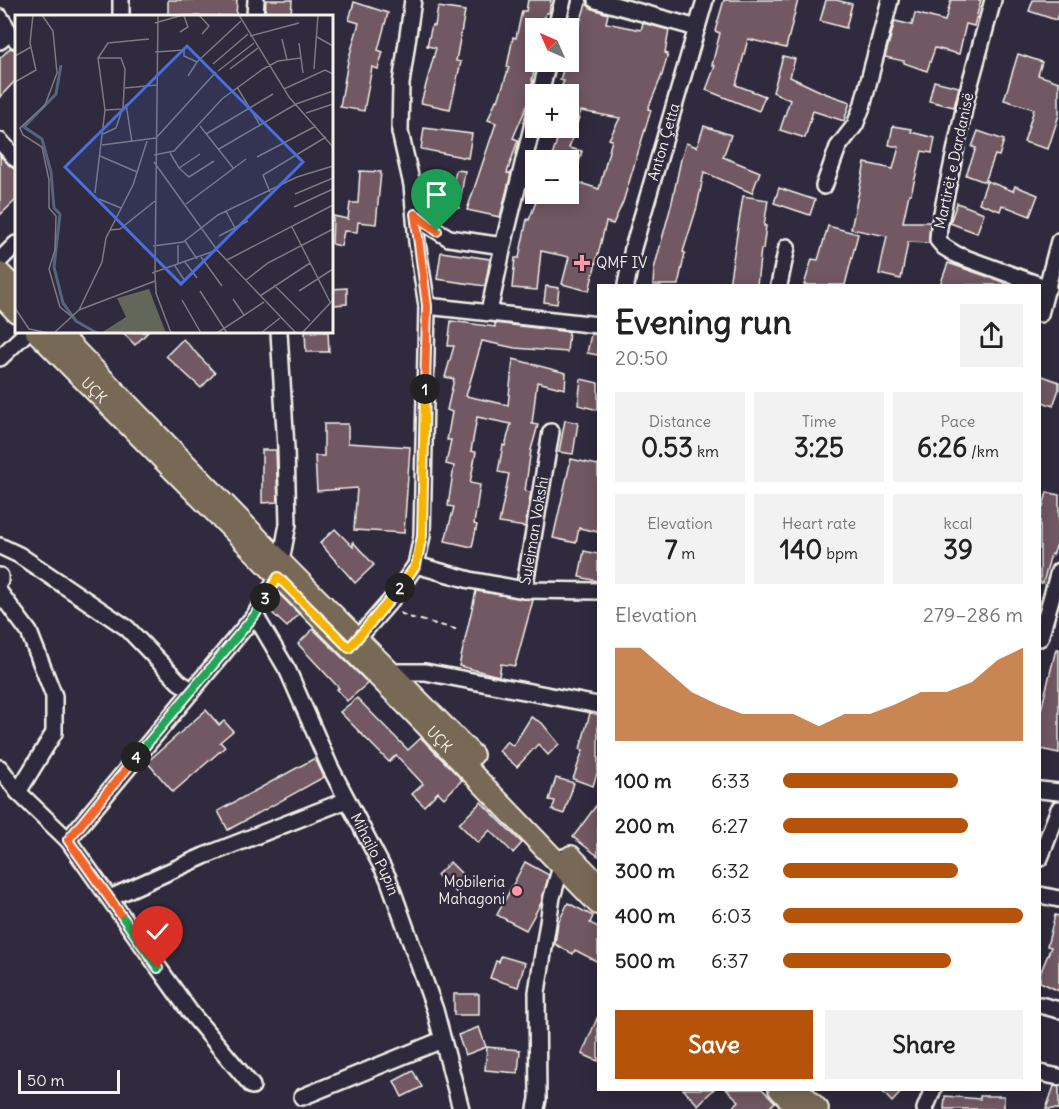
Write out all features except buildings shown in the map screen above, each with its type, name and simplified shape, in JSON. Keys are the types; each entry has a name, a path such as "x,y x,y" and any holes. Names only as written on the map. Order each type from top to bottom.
{"main road":[{"path":"0,273 15,288"},
{"path":"0,294 15,311"},
{"name":"UÇK","path":"37,333 354,644 564,859 597,903"},
{"name":"UÇK","path":"59,333 280,570"},
{"name":"UÇK","path":"564,859 597,883"},
{"path":"781,1091 798,1109"},
{"path":"800,1091 818,1109"}],"street":[{"path":"121,15 122,0"},
{"path":"255,15 256,0"},
{"path":"354,644 387,605 416,565 422,536 427,306 412,185 400,132 401,84 413,0"},
{"path":"558,18 563,0"},
{"path":"596,0 697,28"},
{"name":"Anton Çetta","path":"626,284 633,248 705,0"},
{"path":"824,186 838,147 855,125 862,107 890,0"},
{"name":"Martirët e Dardanisë","path":"993,0 967,96 941,217 939,240 944,247 957,255 1037,284"},
{"path":"0,17 9,38"},
{"path":"489,312 529,138"},
{"path":"0,141 15,158"},
{"path":"415,214 449,238 503,246"},
{"path":"1041,311 1059,241"},
{"path":"0,260 15,245"},
{"path":"779,284 787,247"},
{"name":"Martirët e Dardanisë","path":"1041,285 1048,288"},
{"path":"427,306 597,325"},
{"path":"0,358 26,333"},
{"path":"68,840 255,615 280,570 288,524 279,333"},
{"name":"Sylejman Vokshi","path":"416,565 470,580 524,590 551,432"},
{"path":"0,546 19,555 127,628 179,682 191,690"},
{"path":"1041,628 1043,609 1059,571"},
{"path":"0,576 0,581"},
{"path":"524,590 597,591"},
{"path":"0,593 29,632 54,696 54,733 18,792"},
{"name":"Mihajlo Pupin","path":"255,615 288,671 330,767 388,878 435,1011 461,1109"},
{"path":"386,677 425,672 597,705"},
{"path":"0,768 18,792 68,840 190,1012 252,1086"},
{"path":"1041,790 1059,792"},
{"path":"110,898 204,856 347,800"},
{"path":"1041,855 1059,809"},
{"path":"536,1109 538,1099 537,992 552,897 564,859"},
{"path":"1041,895 1059,899"},
{"path":"1041,1005 1059,1010"},
{"path":"302,1097 442,1040"},
{"path":"1041,1072 1059,1077"},
{"path":"925,1109 932,1091"}],"path":[{"path":"387,605 409,617 459,630"}],"place":[{"name":"QMF IV","path":"582,263"},
{"name":"Mobileria Mahagoni","path":"517,891"}],"route":[{"path":"158,968 68,840 255,615 278,577 349,648 393,598 416,565 422,536 427,306 415,214 437,231"}]}
